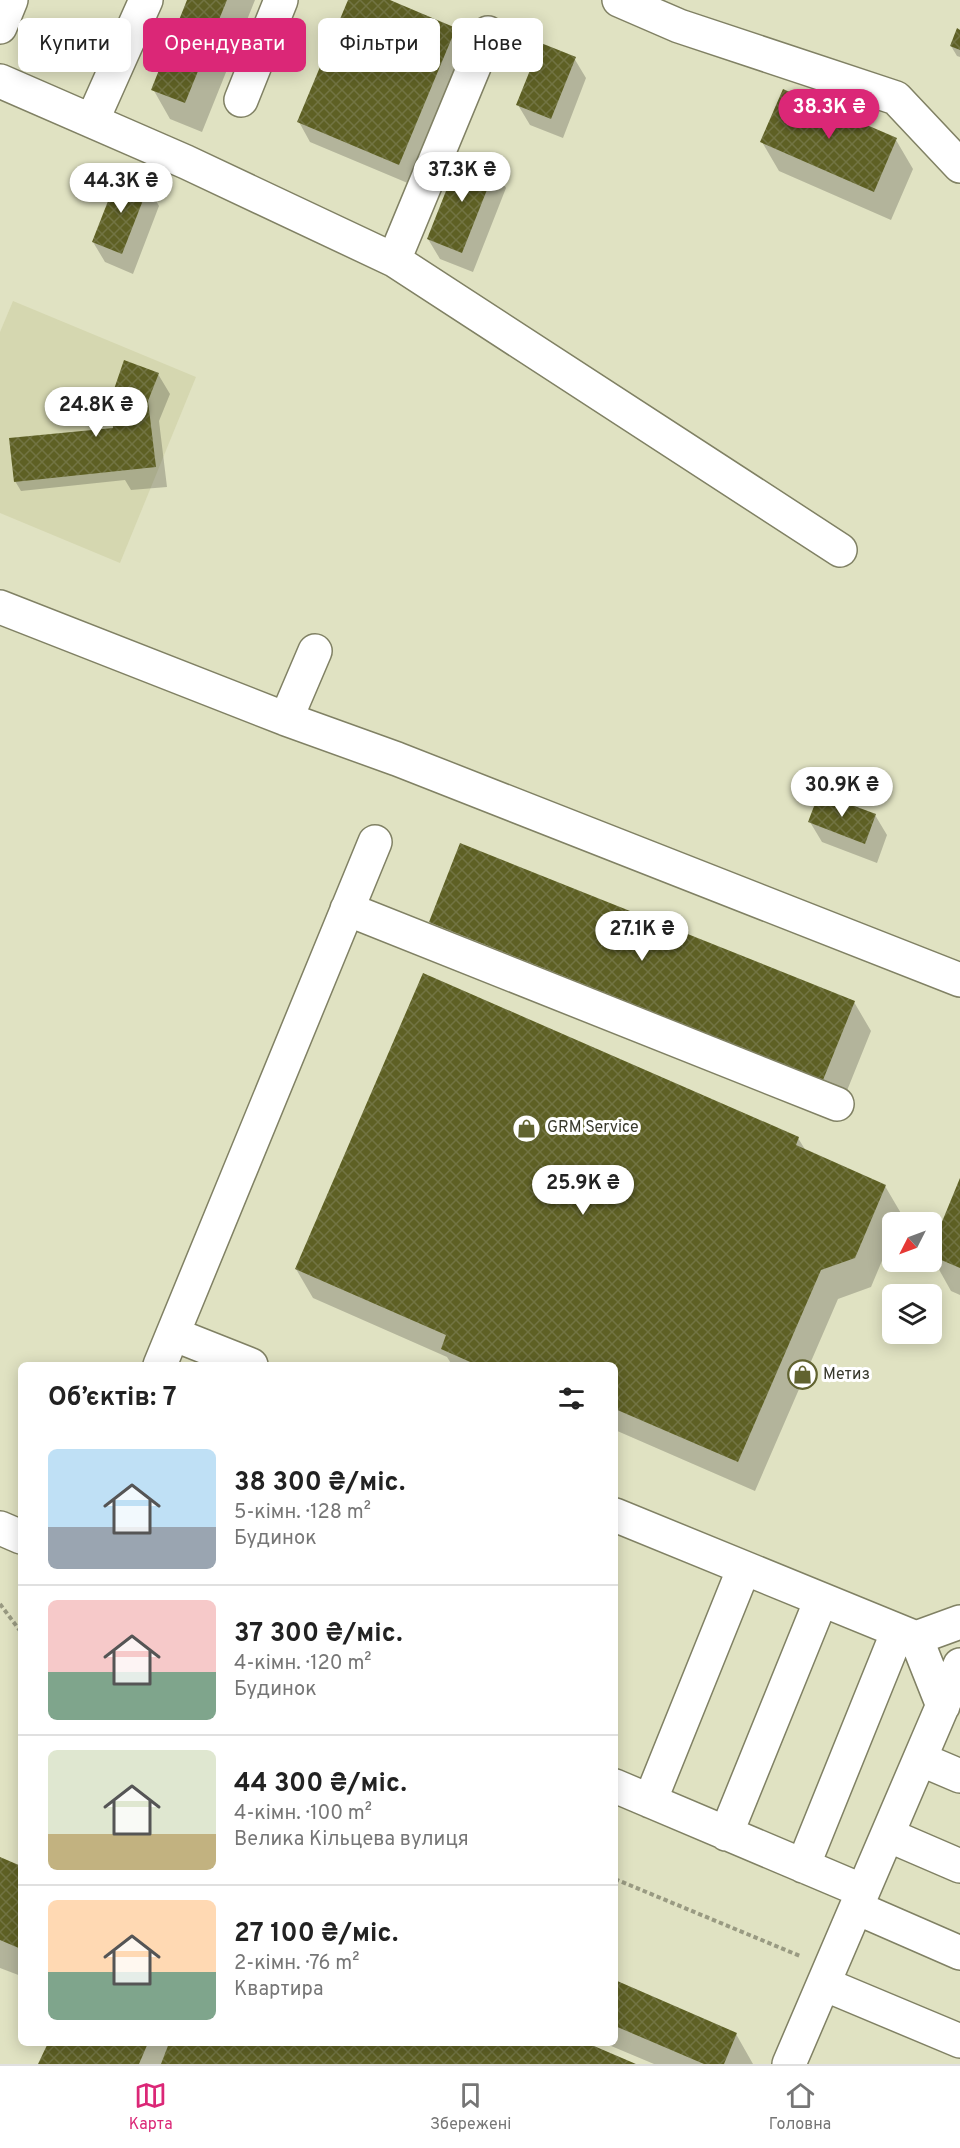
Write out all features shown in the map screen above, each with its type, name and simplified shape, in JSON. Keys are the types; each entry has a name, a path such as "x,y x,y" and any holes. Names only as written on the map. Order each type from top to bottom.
{"main road":[{"path":"0,27 11,0"},
{"path":"92,121 146,0"},
{"path":"241,99 281,0"},
{"path":"636,2 679,26 896,98 960,166"},
{"path":"394,260 472,72"},
{"path":"0,81 186,162 394,260 840,550"},
{"path":"0,607 286,720 397,759 960,980"},
{"path":"286,720 315,651"},
{"path":"161,1362 375,842"},
{"path":"347,909 837,1104"},
{"path":"173,1334 243,1362"},
{"path":"618,1526 744,1568 907,1634 954,1683 790,2064"},
{"path":"0,1528 18,1536"},
{"path":"650,1801 744,1568"},
{"path":"726,1834 821,1599"},
{"path":"907,1634 960,1622"},
{"path":"803,1866 907,1634"},
{"path":"920,1759 960,1776"},
{"path":"618,1787 803,1866 860,1900 960,1953"},
{"path":"888,1835 960,1866"},
{"path":"827,1976 960,2041"}],"path":[{"path":"0,1604 18,1628"},
{"path":"618,1880 827,1976"}],"shaded area":[{"path":"13,301 196,377 120,563 0,513 0,332"}],"building":[{"path":"187,0 227,0 220,18 180,18"},
{"path":"348,0 390,0 432,18 340,18"},
{"path":"440,21 452,26 452,38 440,66"},
{"path":"957,28 960,30 960,50 950,46"},
{"path":"543,44 576,57 551,119 516,105 529,72 543,72"},
{"path":"158,72 198,72 185,103 151,90"},
{"path":"318,72 438,72 399,165 297,122"},
{"path":"783,89 897,138 874,192 760,142"},
{"path":"461,153 496,167 462,253 427,239"},
{"path":"119,173 149,185 122,254 92,242"},
{"path":"124,360 159,373 148,401 156,467 14,482 9,438 113,428 111,398"},
{"path":"819,793 876,814 865,844 808,822"},
{"path":"460,843 855,1001 823,1080 429,922"},
{"path":"423,973 799,1137 796,1145 886,1185 855,1258 821,1270 738,1462 618,1410 618,1362 470,1362 441,1349 446,1335 295,1269"},
{"path":"960,1178 960,1268 942,1260 942,1222"},
{"path":"0,1857 18,1865 18,1948 0,1940"},
{"path":"618,1981 737,2033 724,2064 704,2064 618,2027"},
{"path":"47,2046 147,2046 139,2064 38,2064"},
{"path":"168,2046 594,2046 636,2064 161,2064"}],"place":[{"name":"GRM Service","path":"526,1128"},
{"name":"Метиз","path":"802,1375"}]}
